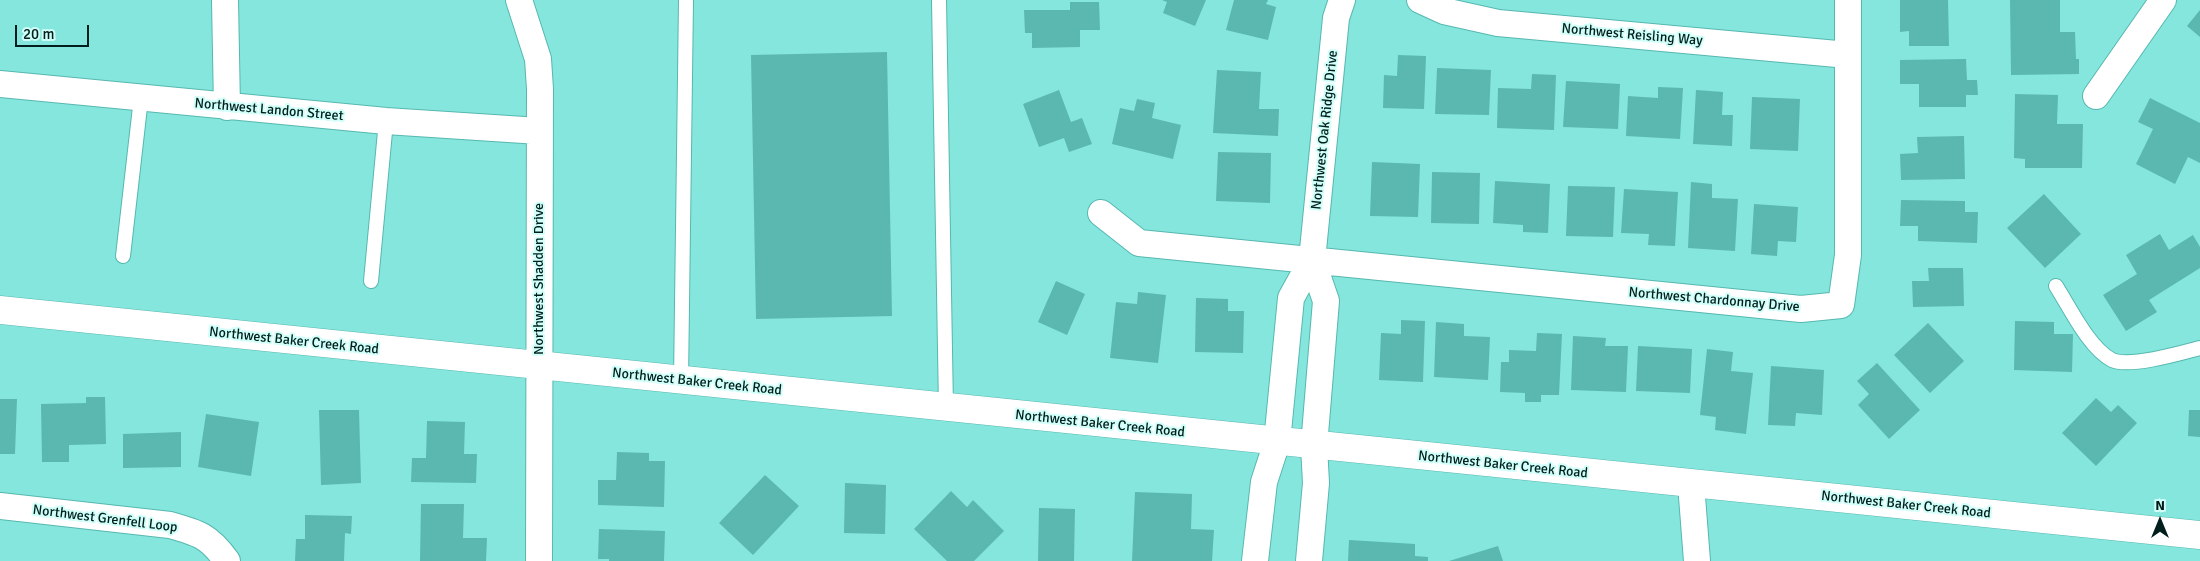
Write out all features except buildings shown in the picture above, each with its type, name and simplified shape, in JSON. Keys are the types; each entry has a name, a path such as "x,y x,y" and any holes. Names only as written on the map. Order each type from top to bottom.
{"main road":[{"name":"Northwest Baker Creek Road","path":"0,310 1314,446 2200,535"}],"street":[{"path":"225,0 227,107"},
{"name":"Northwest Shadden Drive","path":"519,0 538,59 539,561"},
{"name":"Northwest Oak Ridge Drive","path":"1255,561 1264,482 1277,442 1291,298 1312,260 1336,18 1342,0"},
{"name":"Northwest Reisling Way","path":"1420,0 1444,11 1498,23 1848,55"},
{"name":"Northwest Chardonnay Drive","path":"1312,260 1801,309 1841,305 1848,255 1848,0"},
{"path":"2096,96 2163,0"},
{"name":"Northwest Landon Street","path":"0,84 386,121 539,131"},
{"path":"1101,213 1139,243 1312,260"},
{"name":"Northwest Oak Ridge Drive","path":"1309,561 1316,483 1314,446 1326,301 1312,260"},
{"path":"1692,484 1697,561"},
{"name":"Northwest Grenfell Loop","path":"0,506 170,525 194,531 214,543 227,561"}],"lane":[{"path":"681,381 686,0"},
{"path":"939,0 946,408"},
{"path":"123,256 141,98"},
{"path":"370,281 386,121"},
{"path":"2056,286 2088,339 2113,360 2143,362 2200,348"}]}
